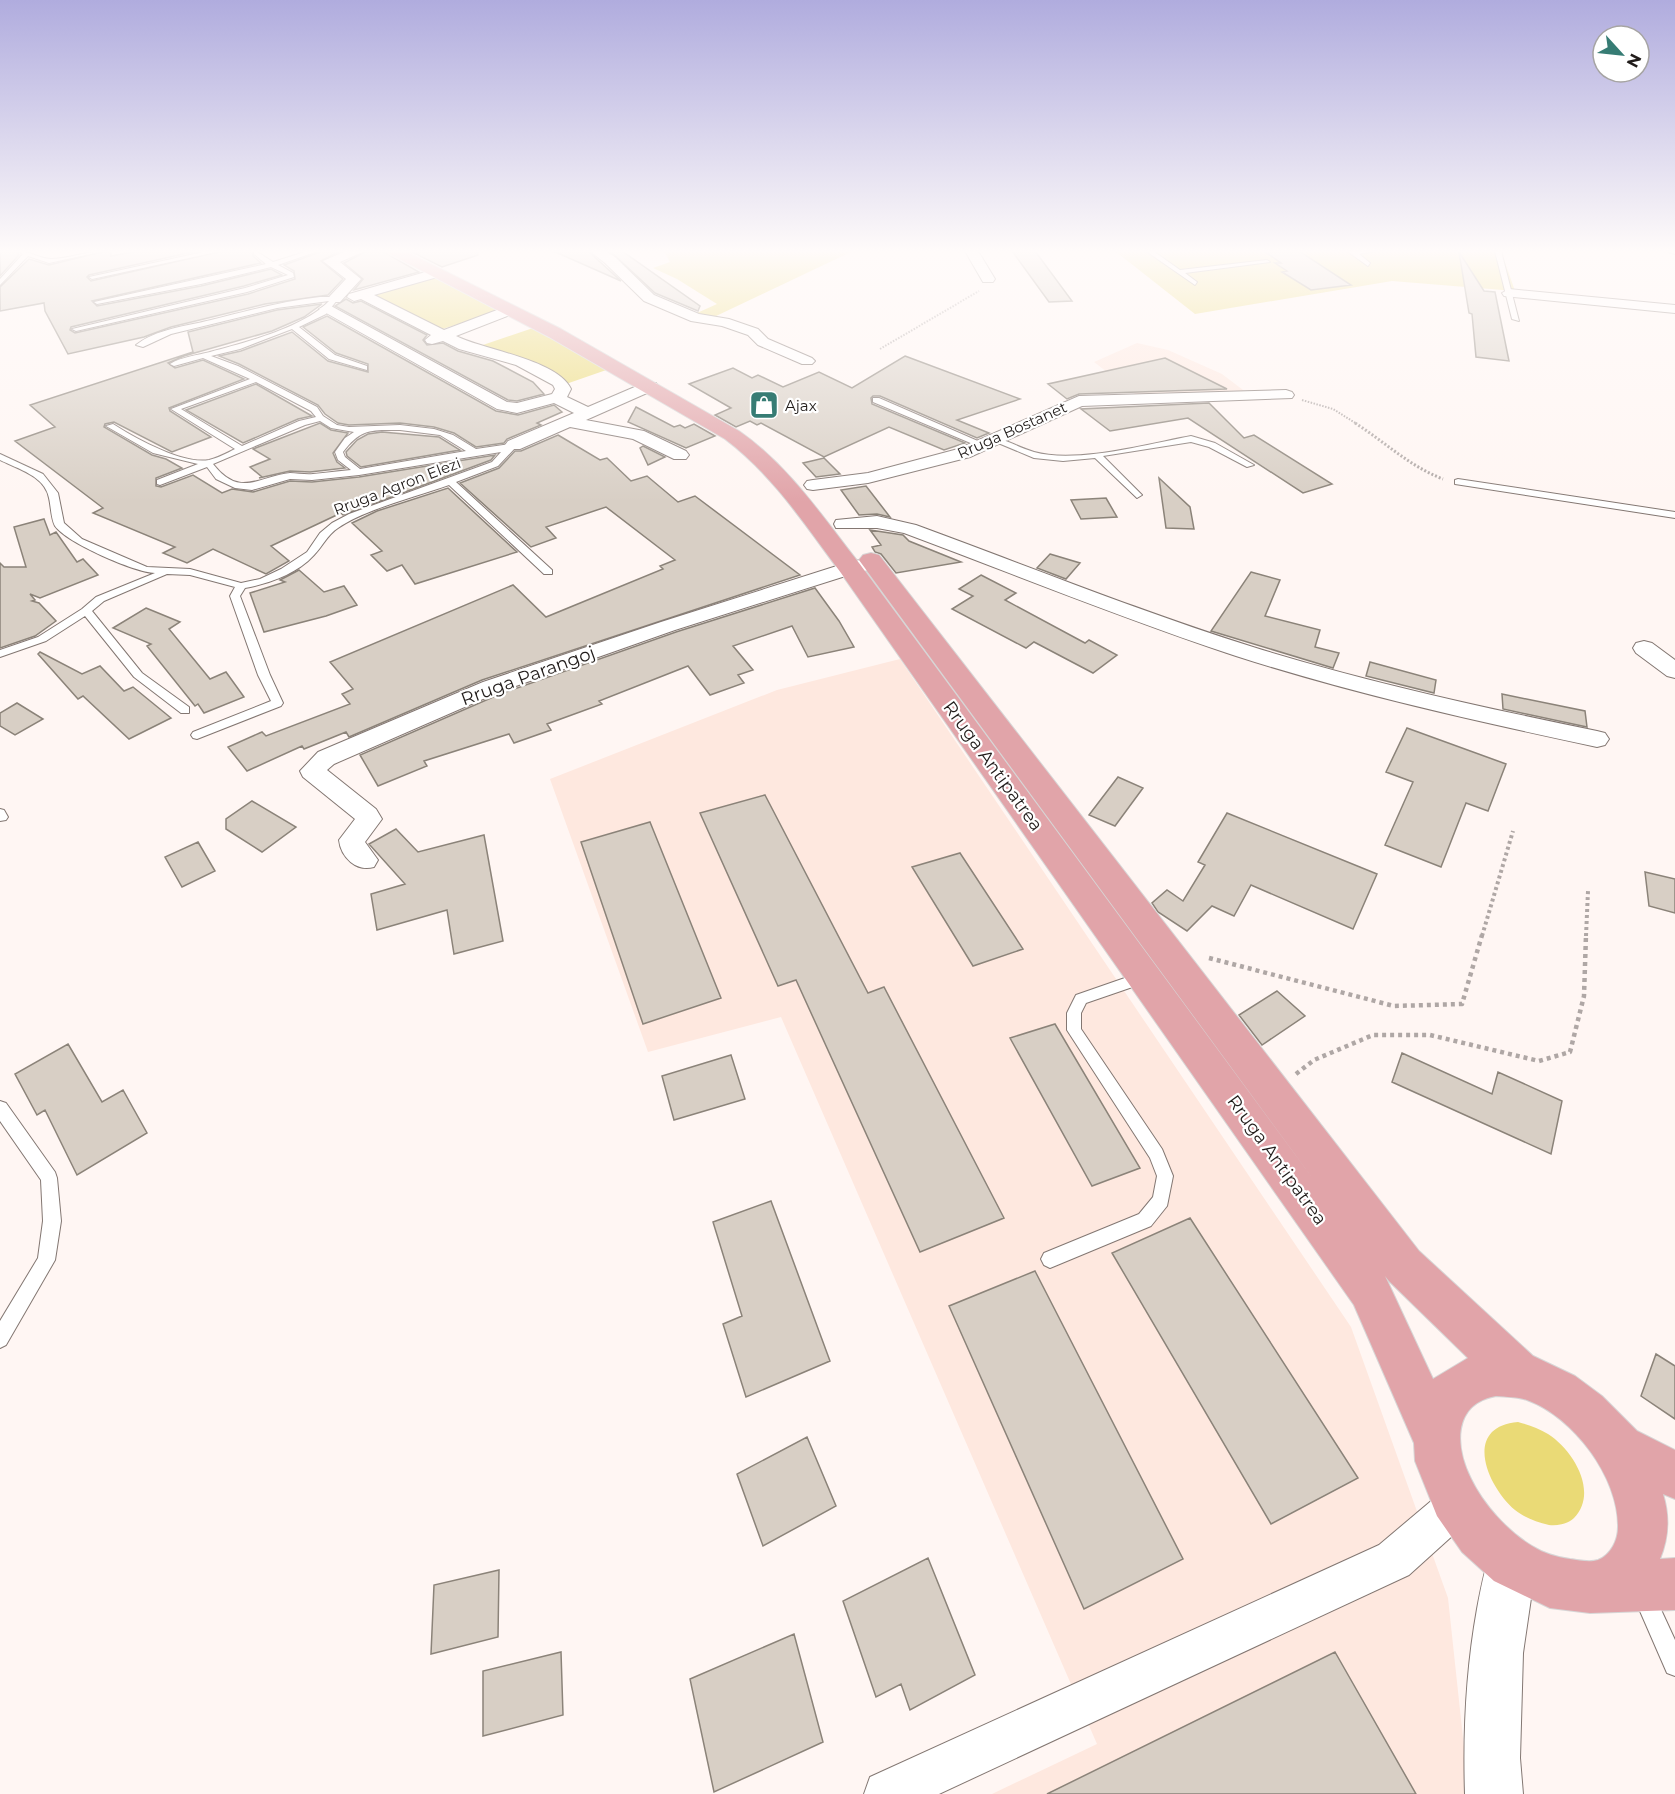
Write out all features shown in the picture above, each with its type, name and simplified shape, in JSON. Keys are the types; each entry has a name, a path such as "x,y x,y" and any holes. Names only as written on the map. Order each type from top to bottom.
{"main road":[{"name":"Rruga Antipatrea","path":"556,335 650,386 732,435 758,454 862,566 1155,962 1369,1290 1437,1440"},
{"name":"Rruga Antipatrea","path":"580,335 759,434 783,453 813,484 843,524 862,566"},
{"name":"Rruga Antipatrea","path":"1155,962 1274,1091 1404,1266 1521,1377"},
{"name":"Rruga Antipatrea","path":"1501,1374 1521,1377 1542,1383 1568,1399 1600,1425 1616,1445 1638,1489 1643,1511 1643,1533 1639,1552 1630,1568 1616,1580 1638,1585 1578,1588 1557,1585 1511,1564 1490,1547 1457,1505 1446,1483 1439,1461 1437,1440 1439,1420 1454,1390 1467,1381 1483,1375 1501,1374"},
{"name":"Rruga Antipatrea","path":"1616,1445 1675,1475"}],"street":[{"path":"377,335 400,350 509,408 525,407 558,398 587,413"},
{"path":"756,335 763,342 807,361"},
{"path":"400,350 443,336 466,347 514,359 560,382 563,389 558,398"},
{"path":"423,362 466,347"},
{"path":"512,445 650,386"},
{"name":"Rruga Bostanet","path":"813,484 868,478 903,470 989,443 1078,401 1286,395"},
{"path":"567,421 638,435 680,455"},
{"path":"843,524 877,522 909,529 1152,619 1292,665 1464,711 1597,739"},
{"name":"Rruga Parangoj","path":"365,860 353,847 352,840 369,819 312,771 326,758 491,687 668,626 862,566"},
{"path":"1644,648 1675,671"},
{"path":"887,1794 1394,1560 1457,1505"},
{"path":"1494,1794 1492,1758 1496,1653 1511,1564"}],"lane":[{"path":"140,345 170,335"},
{"path":"174,364 267,335"},
{"path":"304,335 332,357 364,369"},
{"path":"204,356 222,365 235,368 314,409 320,418 338,428 350,431 396,428 444,433 474,452"},
{"path":"241,449 175,409 257,379"},
{"path":"876,400 989,443 1047,457 1097,456 1191,439 1212,445 1250,465"},
{"path":"160,482 302,423 320,418"},
{"path":"110,426 151,450 176,458 207,463 219,477 238,486 252,487 290,476 312,477 390,468 474,452 497,450 512,445"},
{"path":"359,472 341,458 339,452 348,440 363,430"},
{"name":"Rruga Agron Elezi","path":"0,458 40,476 53,493 59,524 79,541 145,570 190,572 241,586 263,582 285,571 310,554 323,535 335,525 352,516 495,464 512,445"},
{"path":"1097,456 1137,495"},
{"path":"450,481 548,572"},
{"path":"1458,482 1675,515"},
{"path":"0,654 42,639 86,611 100,599 170,572"},
{"path":"197,735 277,703 235,597 241,586"},
{"path":"86,611 138,675 185,710"},
{"path":"1050,1258 1145,1220 1161,1200 1164,1176 1156,1154 1074,1030 1074,1013 1081,999 1155,962"},
{"path":"0,1108 49,1178 52,1221 46,1260 0,1339"},
{"path":"1638,1585 1675,1665"}],"path":[{"path":"880,349 904,335"},
{"path":"1286,395 1333,409 1376,436 1404,460 1424,472 1458,482"},
{"path":"1155,962 1394,1006 1462,1004 1513,831"},
{"path":"1274,1091 1314,1060 1373,1035 1430,1035 1539,1061 1570,1052 1584,996 1588,891"}],"shaded area":[{"path":"513,335 550,335 612,368 566,384 474,348"},
{"path":"1137,343 1168,350 1222,374 1247,393 1138,396 1094,362"},
{"path":"900,659 1351,1327 1448,1598 1469,1794 992,1794 1097,1744 781,1017 648,1052 550,779 777,690"},
{"path":"1518,1422 1541,1430 1557,1441 1566,1450 1580,1472 1584,1496 1581,1508 1569,1522 1549,1525 1535,1521 1515,1510 1496,1487 1485,1459 1485,1446 1490,1434 1501,1426"}],"building":[{"path":"58,335 150,335 144,337 68,354"},
{"path":"189,335 259,335 184,356 168,363 175,368 203,360 244,379 169,408 170,411 211,437 172,452 114,422 105,424 104,427 152,455 166,459 182,468 156,478 156,486 161,487 193,475 222,493 232,489 253,492 290,481 312,482 359,477 495,455 491,460 343,515 341,513 271,546 289,561 266,574 213,549 187,563 163,553 175,547 93,513 103,508 15,441 55,427 30,405 193,352"},
{"path":"285,335 295,335 328,361 368,372 368,364 336,353 313,335 360,335 496,411 518,415 554,405 562,412 537,423 541,425 507,439 504,443 476,447 454,433 434,427 400,423 349,425 338,423 325,414 318,405 219,356 241,351"},
{"path":"388,335 426,335 423,340 427,345 443,343 458,351 493,361 533,382 544,394 517,401 508,400"},
{"path":"1474,335 1504,335 1509,361 1476,357"},
{"path":"905,356 1020,399 957,420 989,433 977,438 880,396 873,396 872,404 965,443 944,450 889,427 824,457 761,423 757,425 750,421 736,427 715,415 731,408 689,384 733,368 752,378 758,375 783,387 819,372 852,388"},
{"path":"1165,358 1227,389 1079,394 1067,399 1048,384"},
{"path":"256,384 312,416 298,419 243,443 186,410"},
{"path":"1209,403 1244,438 1254,435 1332,484 1303,493 1188,418 1110,431 1081,409"},
{"path":"636,407 674,427 680,425 685,428 694,424 715,436 686,448 628,422"},
{"path":"320,423 331,430 348,433 333,453 337,462 345,468 310,472 290,471 259,478 262,477 250,467 270,459 253,449"},
{"path":"382,432 439,437 460,450 361,467 347,456 346,452 357,440 368,434"},
{"path":"558,435 600,460 607,458 631,481 647,476 678,502 695,496 800,575 482,680 349,737 346,732 304,749 302,746 247,771 228,747 262,732 266,736 350,704 342,694 353,689 330,662 513,585 546,617 663,569 660,566 675,560 606,507 546,527 556,538 531,547 460,483 499,468 515,451 521,451"},
{"path":"643,446 665,457 648,465 640,448"},
{"path":"824,458 840,474 816,477 803,463"},
{"path":"1159,478 1190,507 1194,529 1166,528"},
{"path":"866,486 890,517 877,514 859,515 841,490"},
{"path":"448,488 517,552 415,584 402,565 387,571 371,555 382,551 352,523 377,511"},
{"path":"1106,498 1117,517 1081,519 1071,500"},
{"path":"44,519 50,535 56,532 77,562 83,559 98,575 40,598 30,594 35,600 32,601 39,603 56,621 35,636 0,648 0,563 4,567 26,567 14,527"},
{"path":"870,530 903,535 909,541 961,562 896,573 881,554 875,552 872,547 881,545"},
{"path":"1050,554 1080,563 1066,579 1037,568"},
{"path":"299,570 324,592 344,586 357,605 326,616 264,632 250,593 285,582 280,580"},
{"path":"1251,572 1280,580 1265,616 1320,630 1315,647 1339,653 1333,668 1211,631"},
{"path":"981,575 1016,593 1005,600 1085,643 1089,640 1117,655 1093,673 1034,642 1026,648 952,609 973,596 959,589"},
{"path":"815,588 839,621 854,647 808,657 792,626 733,646 753,670 738,675 744,683 710,695 688,666 599,701 602,704 547,724 551,730 514,743 509,734 424,761 427,766 378,786 360,755 500,694 676,632"},
{"path":"146,608 180,622 169,629 210,679 226,672 244,697 204,713 198,704 195,706 147,646 151,644 113,628"},
{"path":"40,652 82,674 100,666 124,691 133,687 171,718 129,739 83,696 78,699 38,654"},
{"path":"1370,662 1436,680 1434,693 1366,676"},
{"path":"1502,694 1585,711 1587,727 1503,709"},
{"path":"17,703 43,719 15,735 0,726 0,713"},
{"path":"1407,728 1506,764 1488,811 1466,803 1441,867 1385,845 1413,782 1386,772"},
{"path":"1118,777 1143,788 1115,826 1089,815"},
{"path":"765,795 868,993 884,987 1004,1218 920,1252 796,980 778,986 700,813"},
{"path":"252,801 296,827 262,852 226,829 226,819"},
{"path":"1227,813 1377,874 1353,929 1251,885 1234,916 1212,906 1187,931 1158,912 1152,903 1167,890 1183,901 1205,865 1198,862"},
{"path":"650,822 721,998 643,1024 581,842"},
{"path":"396,829 418,852 484,835 503,941 454,954 447,910 377,930 371,894 405,884 369,844"},
{"path":"198,842 215,871 182,887 165,857"},
{"path":"960,853 1023,949 973,966 912,867"},
{"path":"1645,872 1675,879 1675,913 1649,906"},
{"path":"1277,991 1305,1016 1262,1045 1239,1015"},
{"path":"1055,1024 1140,1168 1092,1186 1010,1038"},
{"path":"68,1044 102,1102 123,1090 147,1133 77,1175 45,1110 37,1115 15,1074"},
{"path":"1402,1053 1492,1094 1498,1072 1562,1101 1551,1154 1392,1082"},
{"path":"731,1055 745,1099 674,1120 662,1076"},
{"path":"771,1201 830,1361 746,1397 723,1324 742,1316 713,1222"},
{"path":"1190,1218 1358,1478 1271,1524 1112,1253"},
{"path":"1035,1271 1183,1559 1084,1609 949,1306"},
{"path":"1656,1354 1675,1366 1675,1419 1641,1396"},
{"path":"807,1437 836,1506 763,1546 737,1474"},
{"path":"928,1558 975,1675 910,1710 901,1684 876,1697 843,1601"},
{"path":"499,1570 498,1637 431,1654 434,1585"},
{"path":"794,1634 823,1742 714,1792 690,1679"},
{"path":"561,1652 563,1715 483,1736 483,1671"},
{"path":"1335,1652 1416,1794 1047,1794"}],"place":[{"name":"Ajax","path":"764,405"}]}
